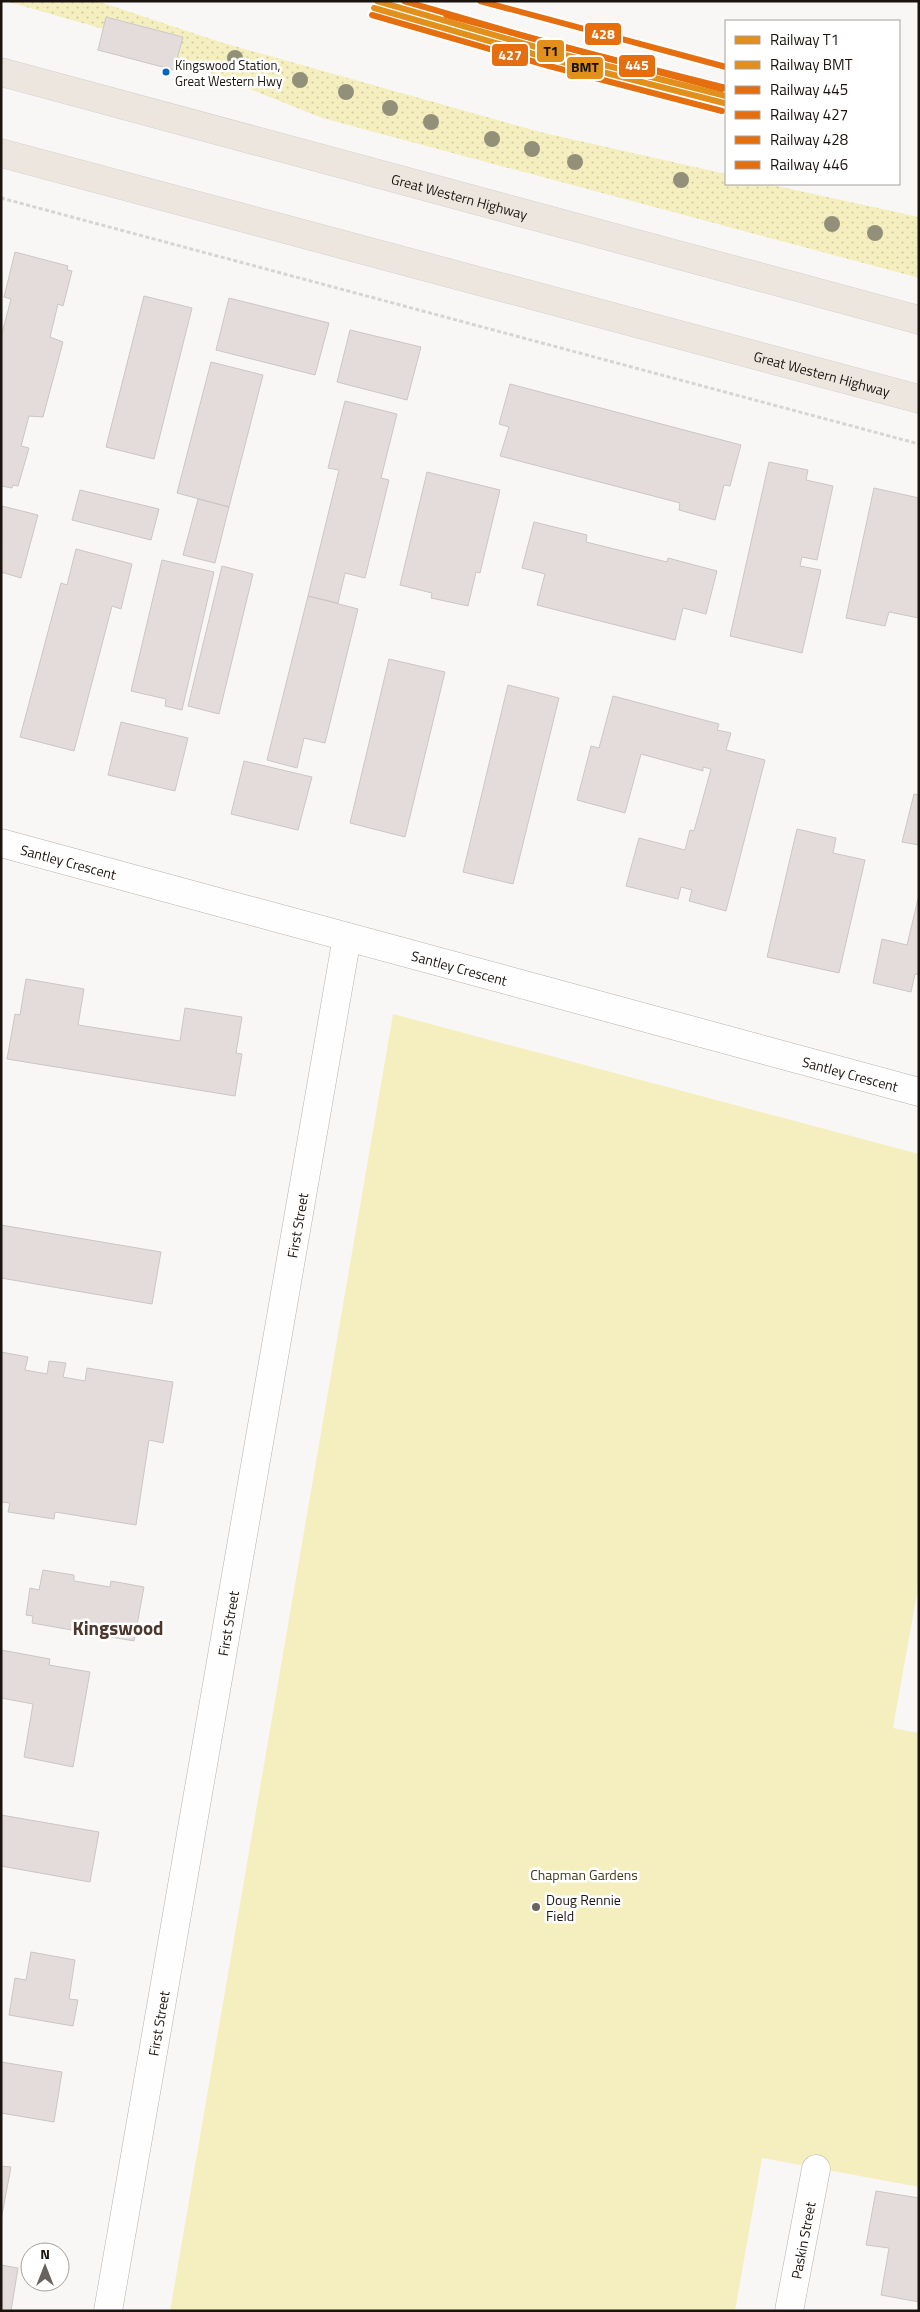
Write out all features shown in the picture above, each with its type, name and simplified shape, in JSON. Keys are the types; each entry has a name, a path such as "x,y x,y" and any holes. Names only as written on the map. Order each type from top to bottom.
{"highway":[{"name":"Great Western Highway","path":"1,72 919,320"},
{"name":"Great Western Highway","path":"1,153 919,399"}],"street":[{"name":"Santley Crescent","path":"1,843 919,1092"},
{"name":"First Street","path":"108,2311 347,937"},
{"name":"Paskin Street","path":"790,2311 816,2169"}],"path":[{"path":"1,198 919,444"}],"green space":[{"path":"5,1 97,1 220,42 540,132 725,174 725,185 773,185 919,217 919,278 322,118 177,60 182,36 107,17 103,29"},
{"name":"Chapman Gardens","path":"393,1014 919,1154 919,1582 893,1728 919,1733 919,2187 762,2158 735,2311 170,2311"}],"building":[{"path":"106,17 183,37 174,70 98,50"},
{"path":"15,252 68,266 67,270 72,271 63,306 58,304 50,337 63,342 43,417 29,416 21,446 29,448 18,486 13,485 12,488 1,486 1,337 11,299 4,297"},
{"path":"144,296 192,308 154,459 106,447"},
{"path":"229,298 329,323 315,375 216,350"},
{"path":"350,330 421,347 407,400 337,382"},
{"path":"211,362 263,375 229,507 177,493"},
{"path":"510,384 741,445 730,486 724,485 715,520 679,510 680,503 500,456 509,427 499,424"},
{"path":"345,401 397,414 381,478 389,480 365,578 345,573 338,603 308,596 339,470 328,468"},
{"path":"769,462 808,470 806,480 833,486 817,560 802,557 800,566 821,570 802,653 730,636"},
{"path":"427,472 500,490 480,573 476,572 468,606 431,598 432,593 400,585"},
{"path":"874,488 919,498 919,618 889,612 885,626 846,618"},
{"path":"80,490 159,509 151,540 72,520"},
{"path":"198,499 229,507 215,563 183,555"},
{"path":"2,506 38,515 21,578 1,572"},
{"path":"534,522 587,535 586,542 667,562 668,558 717,571 706,614 683,608 675,640 537,605 545,574 522,568"},
{"path":"76,549 132,564 121,609 112,606 74,751 20,737 61,583 67,585"},
{"path":"162,560 214,572 182,710 165,706 166,699 131,691"},
{"path":"222,566 253,574 219,714 188,706"},
{"path":"308,596 358,609 325,743 304,738 297,768 267,760"},
{"path":"389,659 445,672 405,837 350,823"},
{"path":"508,685 559,698 513,884 463,872"},
{"path":"613,696 719,724 717,730 731,733 726,750 765,760 726,911 689,901 692,890 681,887 678,899 626,886 639,838 685,850 690,830 694,831 711,769 703,767 703,771 641,754 625,813 577,800 591,746 599,748"},
{"path":"121,722 188,738 175,791 108,775"},
{"path":"244,761 312,777 298,830 231,814"},
{"path":"914,794 919,795 919,845 902,842"},
{"path":"797,829 836,838 833,853 865,860 839,973 767,957"},
{"path":"919,895 919,975 915,974 911,992 873,983 882,939 907,945"},
{"path":"26,979 84,989 78,1025 180,1041 185,1008 242,1017 236,1053 242,1054 235,1096 7,1059 15,1014 20,1015"},
{"path":"1,1225 161,1252 152,1304 1,1278"},
{"path":"1,1352 28,1357 25,1370 47,1374 49,1361 66,1363 63,1377 85,1381 87,1368 173,1382 163,1443 149,1440 136,1525 55,1512 54,1519 8,1512 10,1503 1,1502"},
{"path":"43,1570 74,1575 74,1581 110,1587 111,1581 144,1587 134,1641 32,1623 33,1616 26,1615 30,1588 39,1590"},
{"path":"1,1650 50,1659 49,1665 90,1672 73,1767 24,1757 33,1704 1,1698"},
{"path":"1,1815 99,1832 90,1882 1,1866"},
{"path":"31,1952 75,1960 69,1999 78,2000 73,2026 9,2015 15,1978 26,1980"},
{"path":"1,2062 62,2072 54,2122 1,2113"},
{"path":"1,2166 11,2167 1,2220"},
{"path":"876,2191 919,2198 919,2302 881,2295 889,2248 866,2245"},
{"path":"1,2265 18,2268 11,2311 1,2311"}],"rail line":[{"name":"T1","path":"377,1 553,52 725,96"},
{"name":"445","path":"404,1 555,45 725,88"},
{"name":"428","path":"480,1 725,67"},
{"name":"BMT","path":"374,8 551,59 724,103"},
{"name":"427","path":"372,15 549,66 722,111"},
{"name":"446","path":"446,15 722,89"}],"place":[{"name":"Kingswood Station, Great Western Hwy","path":"166,72"},
{"name":"Doug Rennie Field","path":"536,1907"}],"district":[{"name":"Kingswood","path":"118,1627"}]}
